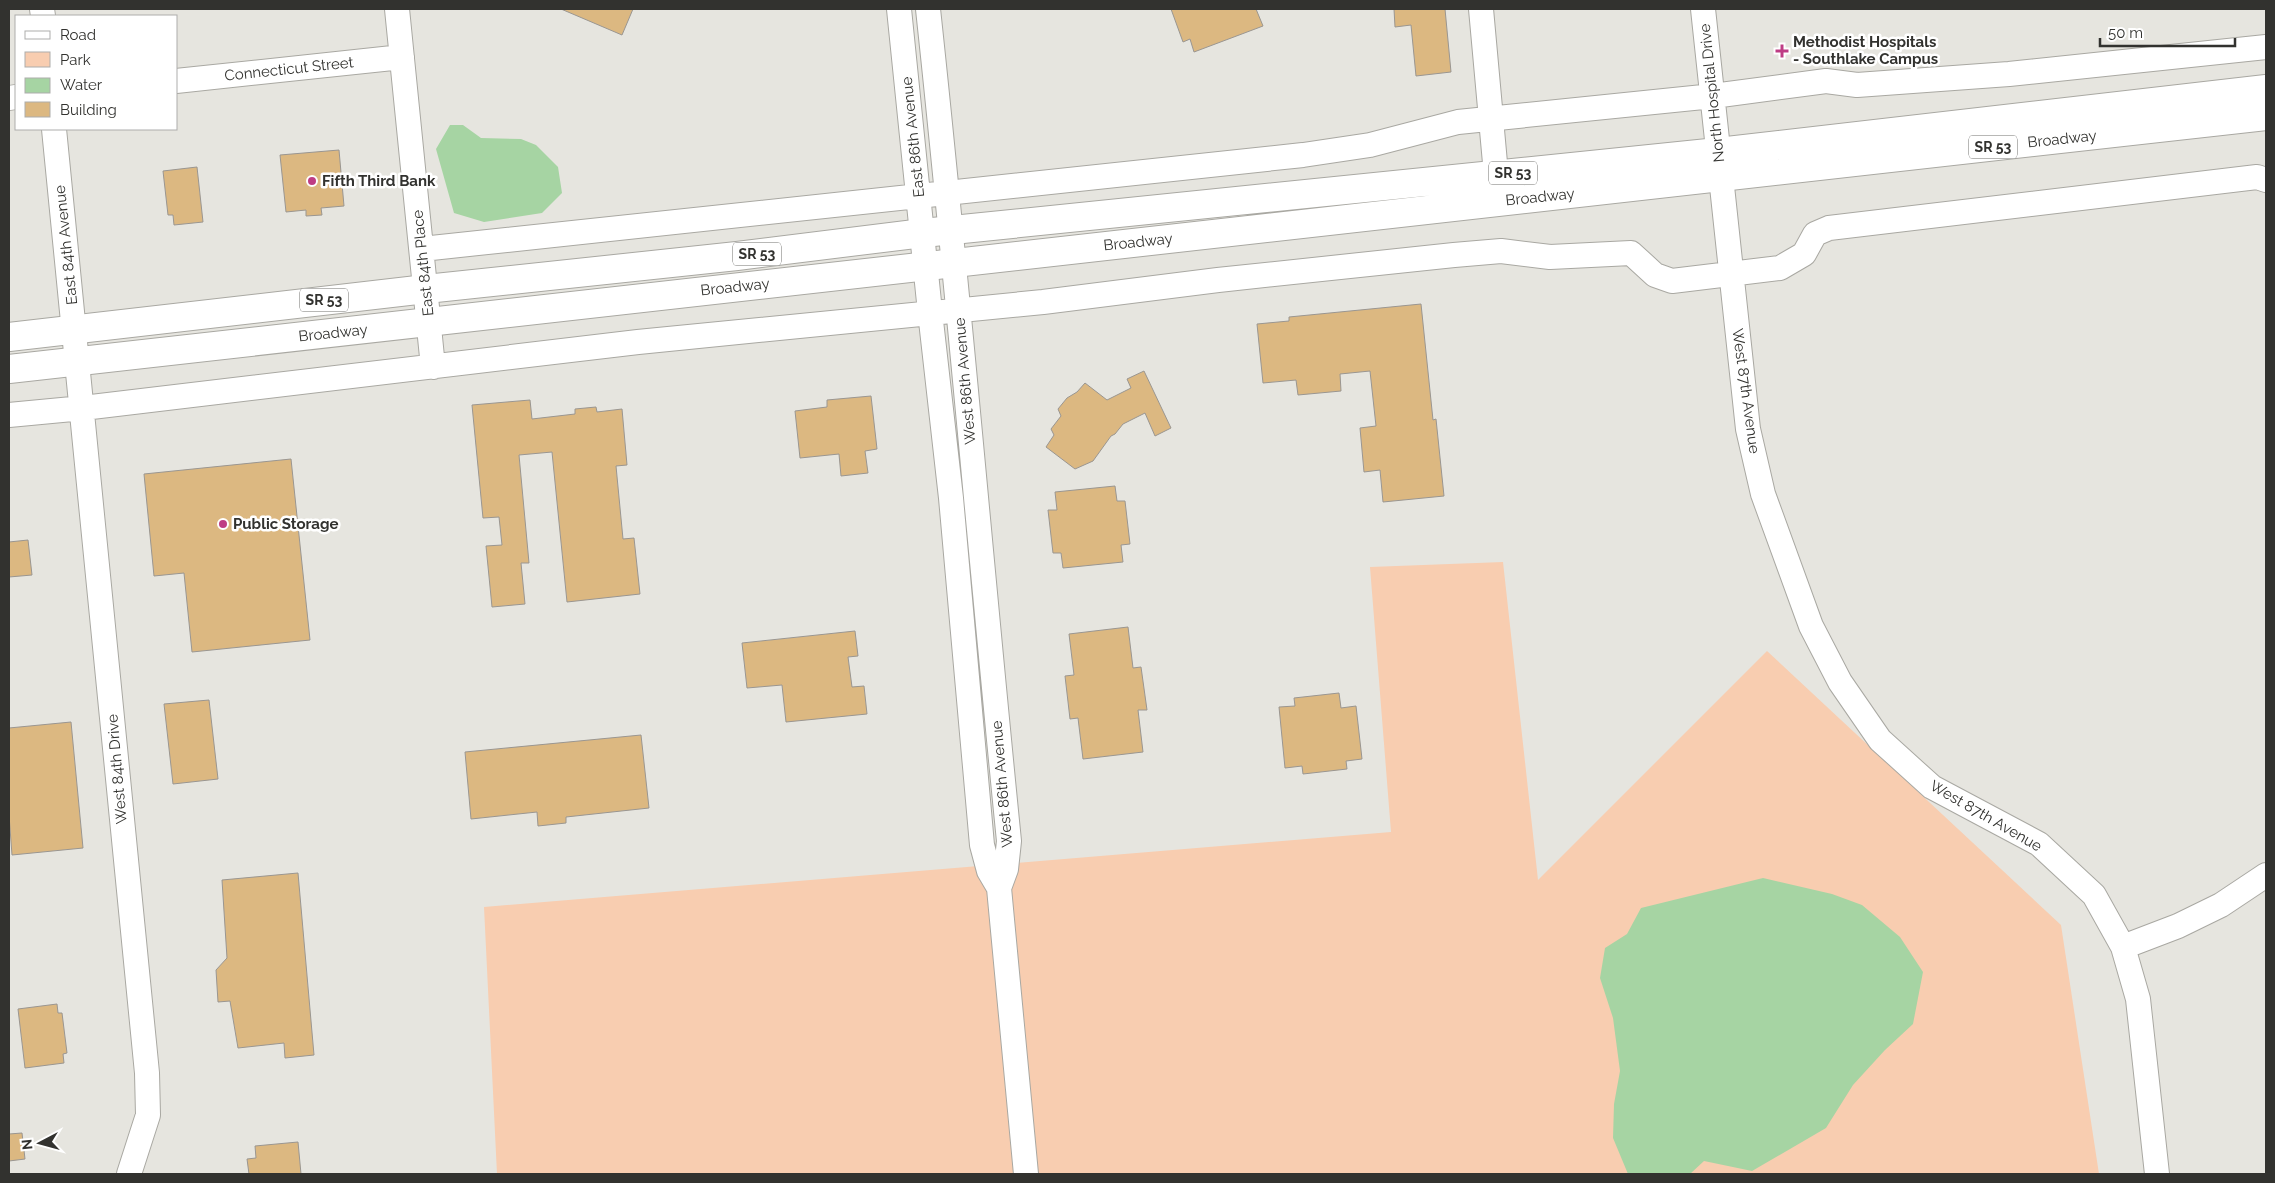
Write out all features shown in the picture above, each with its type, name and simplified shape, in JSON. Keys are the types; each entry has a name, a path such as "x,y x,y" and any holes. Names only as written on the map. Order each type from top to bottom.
{"main road":[{"name":"Broadway","path":"9,369 1454,207 1719,165 2266,89"},
{"name":"Broadway","path":"9,336 737,256 923,233 1496,174 1719,165 2266,116"}],"street":[{"name":"East 84th Place","path":"397,9 434,367"},
{"name":"East 86th Avenue","path":"899,9 925,266"},
{"name":"East 86th Avenue","path":"928,9 955,263"},
{"path":"1454,207 1477,197 1496,174 1481,9"},
{"name":"North Hospital Drive","path":"1703,9 1719,165"},
{"path":"422,249 1303,155 1370,145 1458,122 1713,96 1826,81 1857,85 2009,74 2266,46"},
{"name":"Connecticut Street","path":"178,80 402,57"},
{"name":"East 84th Avenue","path":"54,130 78,361"},
{"name":"West 87th Avenue","path":"1719,165 1748,429 1763,494 1811,626 1840,682 1880,740 1932,787 2039,844 2094,895 2123,947 2138,999 2157,1174"},
{"path":"9,415 83,408 638,342 959,310 1501,251 1550,257 1631,253 1655,275 1672,281 1780,268 1792,263 1804,254 1815,234 1829,228 2257,177 2266,180"},
{"name":"West 86th Avenue","path":"955,263 974,491 1009,841 1006,869 999,888"},
{"name":"West 86th Avenue","path":"925,266 951,498 982,844 989,871 999,888"},
{"name":"West 84th Drive","path":"78,361 124,854 147,1073 148,1115 129,1174"},
{"path":"2123,947 2178,926 2221,905 2266,875"},
{"path":"999,888 1026,1174"}],"green space":[{"path":"1503,562 1538,880 1767,651 2061,925 2099,1174 497,1174 484,907 1391,832 1370,567"}],"water":[{"path":"450,125 463,125 481,138 521,139 536,145 558,167 562,193 542,213 484,222 454,213 436,149"},
{"path":"1763,878 1832,894 1862,905 1900,937 1923,972 1913,1024 1885,1050 1853,1085 1826,1128 1752,1171 1704,1161 1690,1174 1628,1174 1613,1138 1614,1104 1620,1071 1613,1018 1600,978 1605,948 1627,934 1641,908"}],"building":[{"path":"561,9 633,9 622,35"},
{"path":"1171,9 1256,9 1263,26 1194,52 1190,39 1183,42"},
{"path":"1394,9 1445,9 1451,72 1416,76 1411,25 1395,27"},
{"name":"Fifth Third Bank","path":"339,150 344,206 321,208 322,215 306,216 306,210 286,212 280,155"},
{"path":"197,167 203,222 174,225 173,215 168,215 163,171"},
{"path":"1421,304 1433,420 1436,419 1444,496 1383,502 1380,470 1364,472 1360,428 1376,426 1370,371 1340,374 1341,391 1298,395 1296,380 1263,383 1257,324 1289,321 1289,317"},
{"path":"1144,371 1171,428 1155,436 1145,413 1123,424 1111,436 1093,461 1075,469 1046,447 1054,435 1051,429 1061,416 1058,409 1067,398 1077,392 1085,383 1107,400 1131,388 1127,379"},
{"path":"871,396 877,449 865,451 868,473 841,476 839,454 800,458 795,411 827,407 827,400"},
{"path":"530,400 532,419 575,414 575,409 596,407 597,412 622,409 627,465 616,466 623,539 634,538 640,594 567,602 552,452 519,455 529,563 521,563 525,604 492,607 486,546 502,545 499,517 483,518 472,405"},
{"name":"Public Storage","path":"291,459 310,640 192,652 184,573 154,576 144,474"},
{"path":"1115,486 1117,501 1125,501 1130,544 1121,545 1123,562 1063,568 1061,553 1053,553 1048,510 1057,510 1055,492"},
{"path":"28,540 32,575 9,577 9,542"},
{"path":"1128,627 1133,668 1141,667 1147,710 1138,710 1143,752 1083,759 1078,718 1070,719 1065,676 1074,675 1069,634"},
{"path":"855,631 858,656 848,657 852,687 864,686 867,714 786,722 782,685 747,688 742,643"},
{"path":"1339,693 1341,708 1356,706 1362,759 1346,761 1347,769 1303,774 1302,766 1285,768 1279,707 1295,706 1294,698"},
{"path":"209,700 218,779 173,784 164,704"},
{"path":"71,722 83,848 12,855 9,815 9,728"},
{"path":"641,735 649,808 566,817 566,823 538,826 537,812 471,819 465,752"},
{"path":"298,873 314,1055 285,1058 284,1043 238,1048 230,1001 218,1002 216,970 227,958 222,880"},
{"path":"57,1004 58,1013 62,1013 67,1053 63,1054 64,1063 25,1068 18,1009"},
{"path":"22,1133 25,1159 9,1161 9,1134"},
{"path":"298,1142 301,1174 249,1174 247,1159 256,1158 255,1146"}],"place":[{"name":"Methodist Hospitals - Southlake Campus","path":"1782,51"},
{"name":"Fifth Third Bank","path":"312,181"},
{"name":"Public Storage","path":"223,524"}]}
